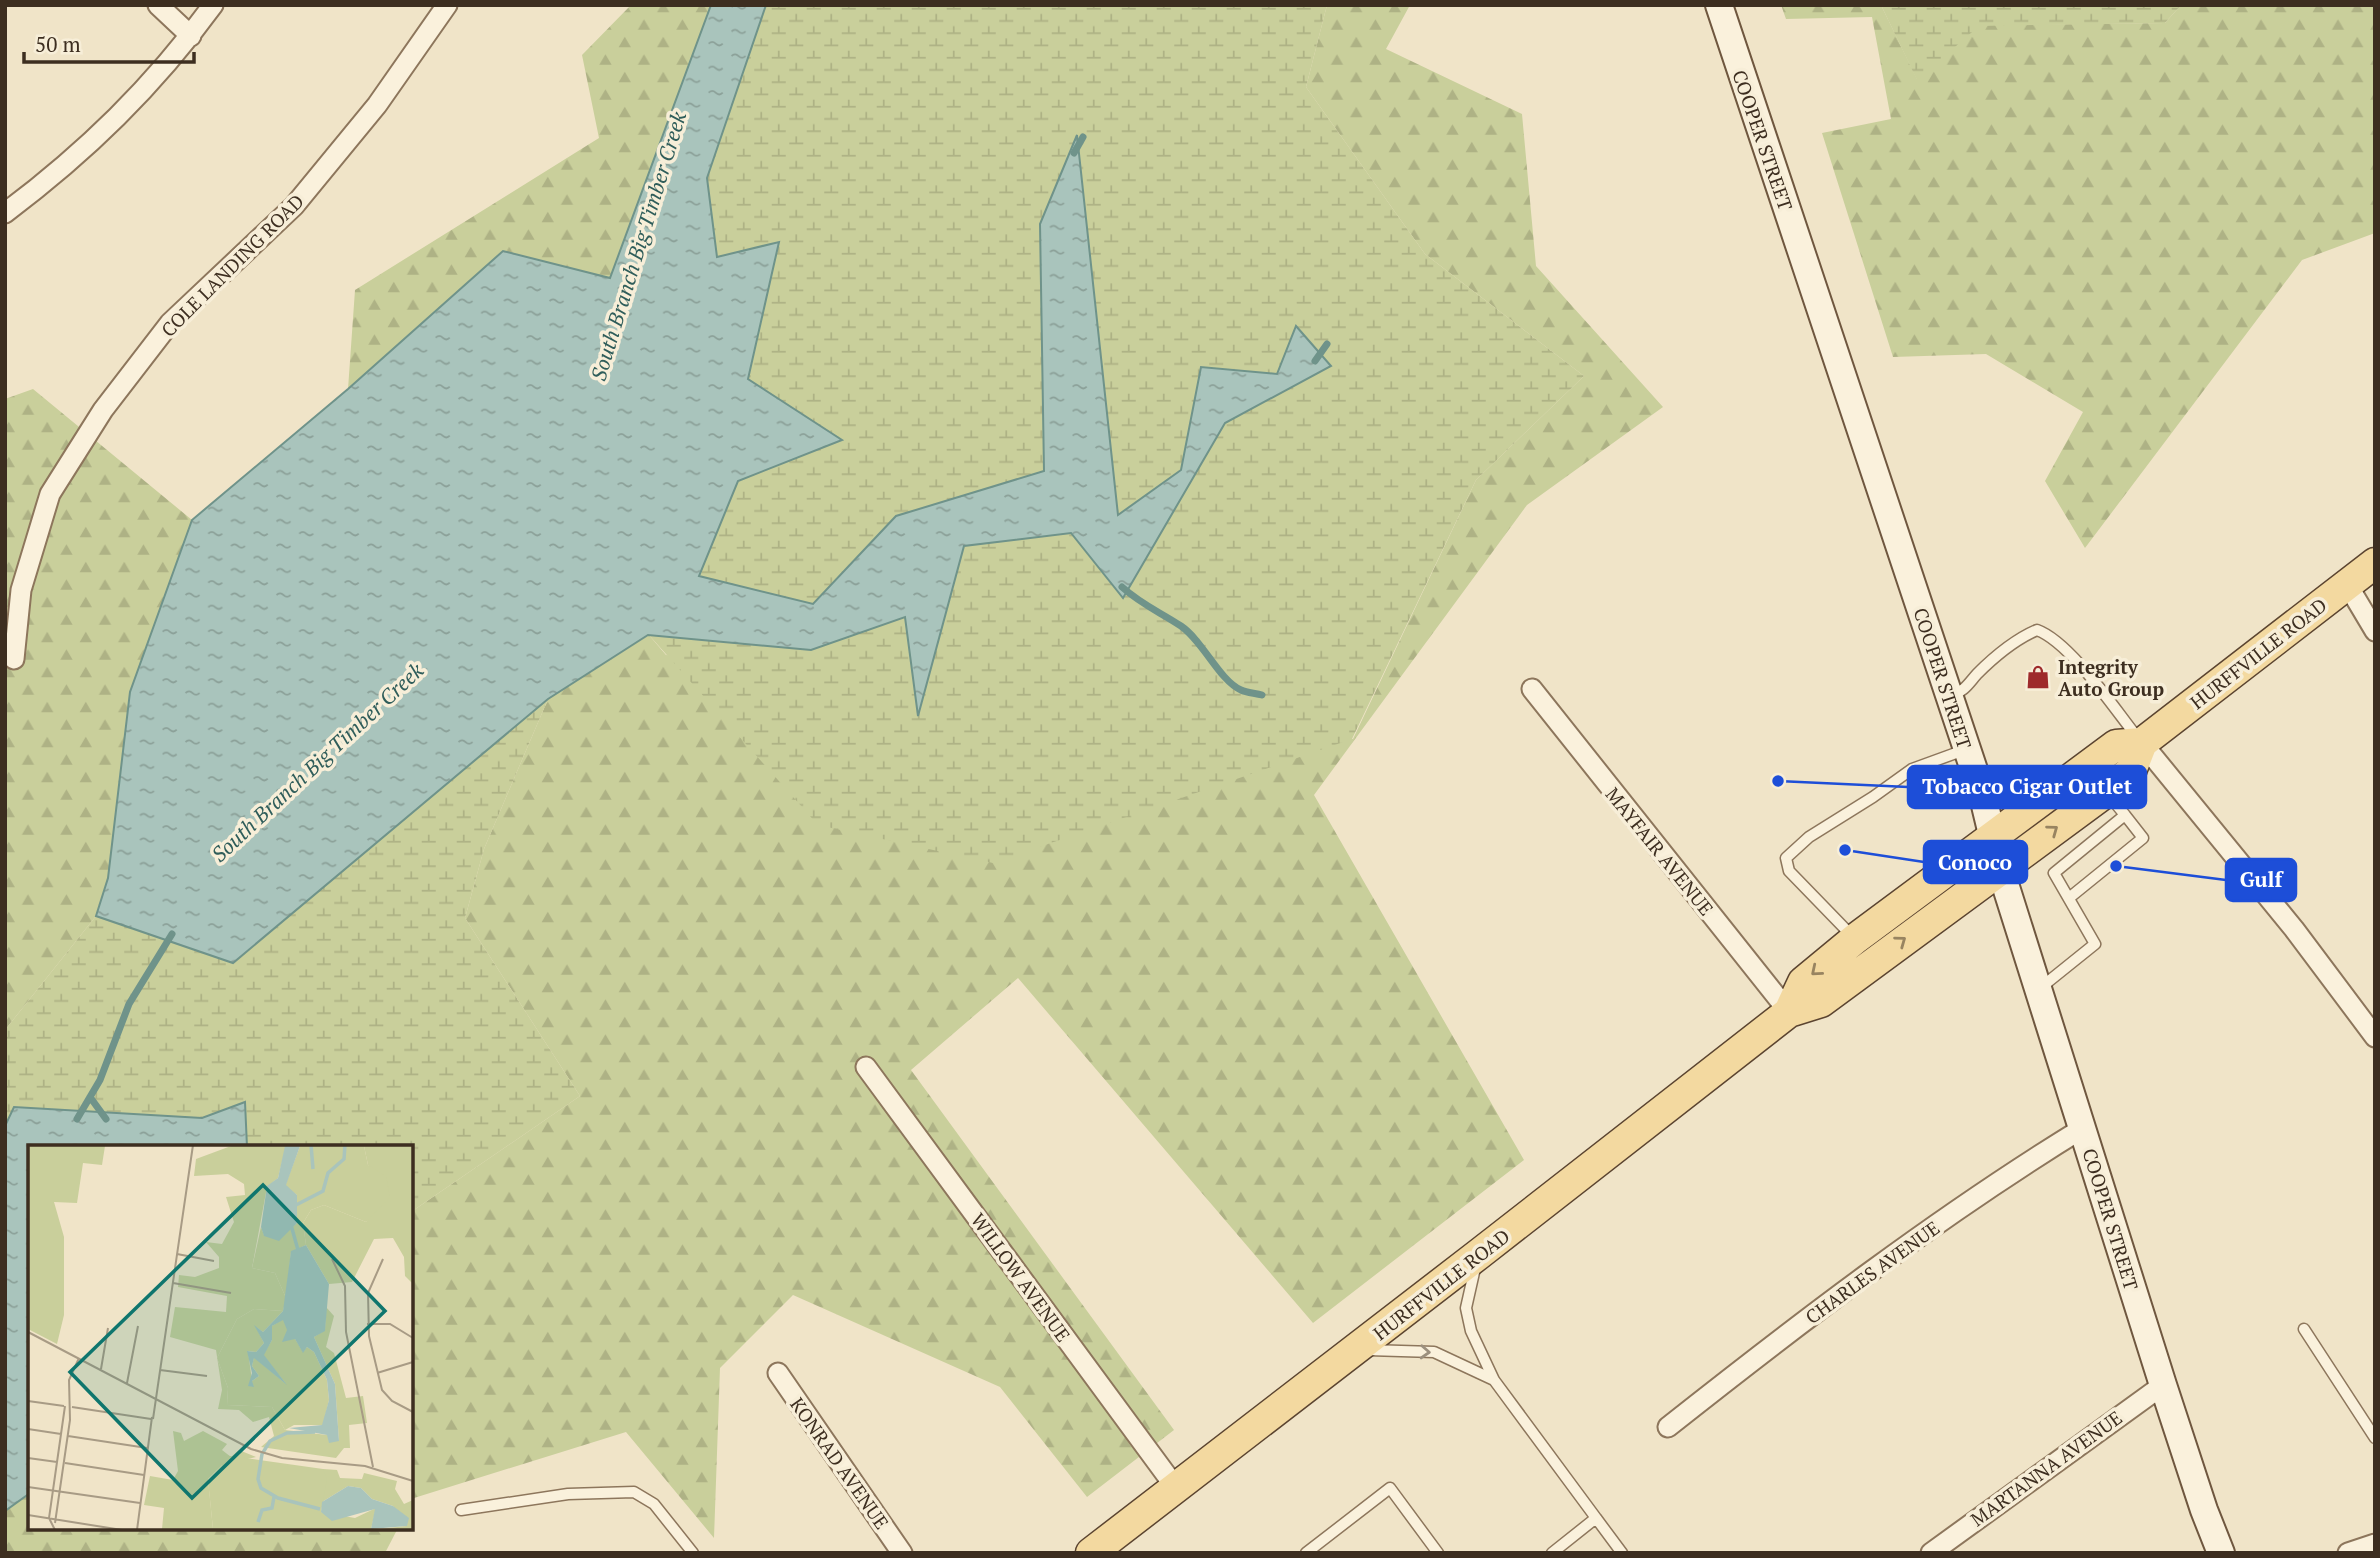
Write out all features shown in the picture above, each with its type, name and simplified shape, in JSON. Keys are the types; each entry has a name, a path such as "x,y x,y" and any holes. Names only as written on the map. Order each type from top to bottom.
{"main road":[{"name":"COOPER STREET","path":"1719,5 1967,749 2000,868 2163,1385 2221,1553"},
{"name":"HURFFVILLE ROAD","path":"1091,1553 1789,1012 1821,1002 2000,868 2115,803 2141,743 2375,563"},
{"name":"HURFFVILLE ROAD","path":"1789,1012 1803,982 1855,939 2116,745 2141,743"}],"street":[{"path":"158,5 191,36"},
{"path":"5,213 53,177 106,130 170,62 213,5"},
{"name":"COLE LANDING ROAD","path":"14,659 21,590 50,494 103,410 170,323 294,206 377,105 447,5"},
{"path":"2347,584 2375,631"},
{"name":"MAYFAIR AVENUE","path":"1532,689 1789,1012"},
{"path":"2141,743 2294,929 2375,1037"},
{"name":"WILLOW AVENUE","path":"866,1067 1176,1488"},
{"name":"CHARLES AVENUE","path":"1668,1427 1768,1348 1988,1187 2083,1128"},
{"name":"KONRAD AVENUE","path":"778,1373 902,1553"},
{"name":"MARTANNA AVENUE","path":"1931,1553 2163,1385"},
{"path":"2348,1553 2375,1544"}],"lane":[{"path":"1949,695 1964,691 1978,674 2020,638 2037,630 2048,634 2066,650 2141,743"},
{"path":"1855,939 1789,871 1786,859 1809,837 1912,769 1967,749"},
{"path":"2039,989 2095,944 2054,873 2115,803 2143,838 2069,898"},
{"path":"1479,1254 1466,1308 1471,1331 1494,1380 1622,1553"},
{"path":"2304,1329 2375,1438"},
{"path":"1357,1349 1434,1352 1494,1380"},
{"path":"1306,1553 1390,1488 1438,1553"},
{"path":"461,1510 568,1494 634,1492 654,1504 693,1553"},
{"path":"1552,1553 1596,1518"}],"green space":[{"path":"631,5 711,5 610,278 503,251 348,389 355,290 599,138 582,55"},
{"path":"766,5 1327,5 1306,87 1425,254 1584,376 1476,480 1352,739 993,863 818,825 649,635 811,650 905,617 918,714 964,546 1071,533 1123,598 1225,423 1331,366 1277,374 1201,367 1181,470 1118,516 1077,137 1040,224 1044,471 896,516 813,604 699,576 738,481 842,440 748,379 779,242 717,257 707,178"},
{"path":"1327,5 1410,5 1386,49 1522,114 1536,266 1663,407 1527,505 1314,795 1524,1160 1313,1323 1018,978 911,1070 1174,1430 1087,1497 1000,1387 793,1295 720,1368 714,1538 626,1432 413,1499 413,1211 580,1096 465,918 484,849 548,699 649,635 666,655 1353,739 1476,480 1584,376 1425,254 1306,87"},
{"path":"1781,5 1881,5 1917,79 1979,25 2165,23 2181,5 2375,5 2375,233 2302,260 2085,548 2045,481 2083,412 1986,354 1893,357 1822,133 1891,119 1872,17 1786,19"},
{"path":"1881,5 2181,5 2165,23 1979,26 1917,80"},
{"path":"33,389 192,520 130,692 108,878 96,916 5,1030 5,399"},
{"path":"548,699 484,849 465,918 580,1096 413,1211 413,1145 247,1145 244,1102 202,1118 14,1107 5,1126 5,1030 96,916 233,963"},
{"path":"28,1494 28,1530 397,1530 385,1553 5,1553 5,1511"}],"water":[{"path":"711,5 766,5 707,178 717,257 779,242 748,379 842,440 738,481 699,576 813,604 896,516 1044,471 1040,224 1077,135 1118,515 1181,470 1201,367 1277,374 1296,326 1331,366 1225,423 1123,598 1071,533 964,546 918,716 905,617 811,650 648,635 548,699 233,963 96,916 108,878 130,692 192,520 348,389 503,251 610,278"},
{"path":"245,1102 247,1145 28,1145 28,1494 5,1511 5,1126 14,1107 202,1118"}],"waterway":[{"path":"1074,153 1083,137"},
{"path":"1315,361 1327,344"},
{"path":"1122,587 1189,633 1233,685 1243,691 1262,695"},
{"name":"South Branch Big Timber Creek","path":"77,1119 100,1080 129,1004 172,934"},
{"name":"South Branch Big Timber Creek","path":"90,1097 106,1119"}],"place":[{"name":"Integrity Auto Group","path":"2038,677"},
{"name":"Tobacco Cigar Outlet","path":"1778,781"},
{"name":"Conoco","path":"1845,850"},
{"name":"Gulf","path":"2116,866"}]}
